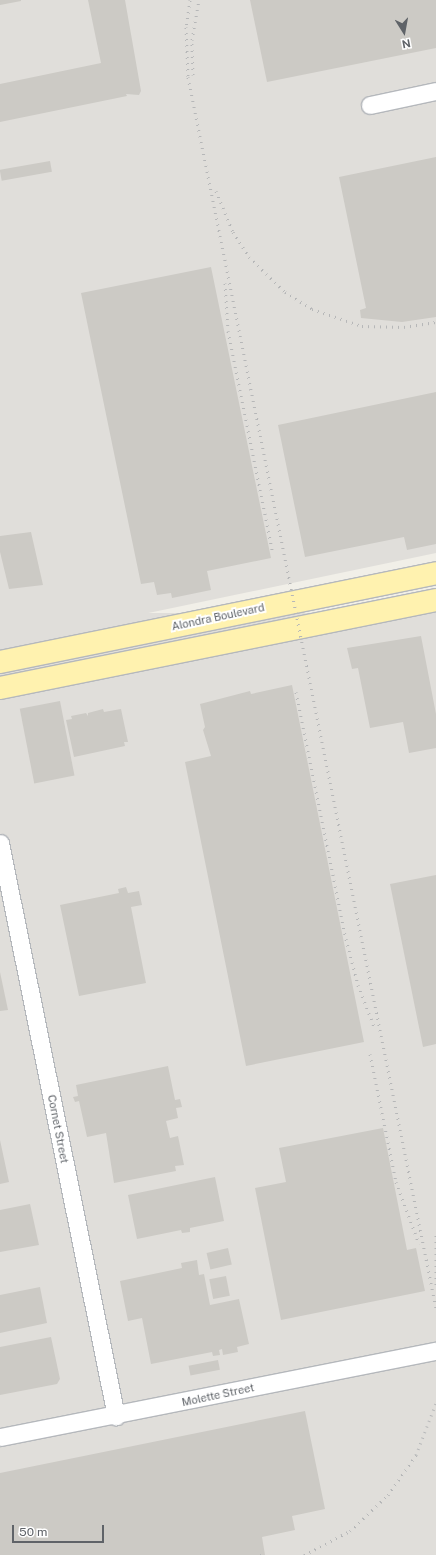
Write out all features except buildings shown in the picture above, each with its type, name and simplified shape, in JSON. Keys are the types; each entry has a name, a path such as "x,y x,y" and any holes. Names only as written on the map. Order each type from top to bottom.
{"main road":[{"name":"Alondra Boulevard","path":"0,662 436,573"},
{"path":"0,688 436,600"}],"street":[{"path":"370,105 436,91"},
{"name":"Cornet Street","path":"0,843 116,1416"},
{"name":"Molette Street","path":"0,1437 116,1416 436,1351"}],"shaded area":[{"path":"0,0 436,0 436,553 0,644"},
{"path":"0,613 436,613 436,1555 0,1555"}],"railway":[{"path":"190,0 186,27 188,77 436,1308"},
{"path":"193,75 192,40 199,0"},
{"path":"216,191 233,232 249,257 285,292 312,309 362,326 404,327 436,322"},
{"path":"225,283 228,331 272,550"},
{"path":"296,692 346,939 358,985 375,1029"},
{"path":"370,1054 396,1182 419,1244"},
{"path":"436,1233 436,1285"},
{"path":"304,1555 350,1531 388,1495 416,1455 436,1403"}]}
